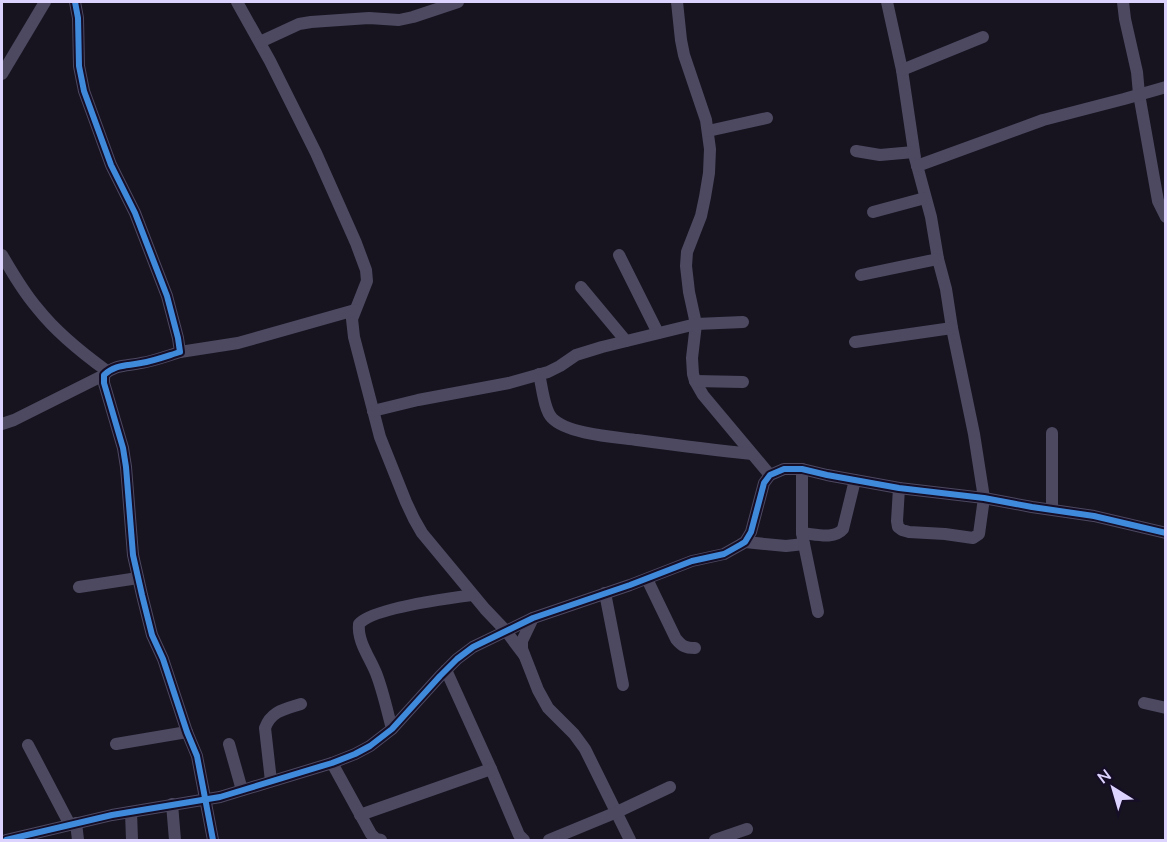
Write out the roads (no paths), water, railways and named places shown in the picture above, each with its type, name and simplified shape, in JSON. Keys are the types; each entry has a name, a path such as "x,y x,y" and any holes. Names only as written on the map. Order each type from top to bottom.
{"street":[{"path":"2,74 45,2"},
{"path":"75,2 78,18 79,66 84,91 111,165 135,213 167,296 180,352"},
{"path":"237,2 260,42 316,153 366,270 367,281 352,319 354,337 381,437 406,502 414,519 434,547 524,655"},
{"path":"260,42 299,24 369,18 399,20 458,2"},
{"path":"677,2 684,55 708,130 710,149 709,173 701,216 687,252 686,266 696,324 692,358 695,381 703,394 770,475"},
{"path":"887,2 902,70 914,152 931,218 974,434 984,498 980,530 976,537 902,530 898,527 897,521 899,488"},
{"path":"1123,2 1158,201 1166,217"},
{"path":"902,70 983,37"},
{"path":"917,166 1043,120 1166,87"},
{"path":"708,130 767,118"},
{"path":"856,151 880,155 914,152"},
{"path":"873,212 925,198"},
{"path":"2,255 16,281 39,311 106,373"},
{"path":"620,255 658,333"},
{"path":"861,275 938,259"},
{"path":"581,287 626,341"},
{"path":"2,424 123,365 142,363 180,352 238,343 355,310"},
{"path":"373,411 509,383 560,366 576,355 658,333 696,324 743,322"},
{"path":"855,342 952,328"},
{"path":"106,373 105,390 123,448 126,467 138,578 152,636 163,659 197,756 213,840"},
{"path":"539,374 548,413 553,420 564,426 595,434 752,454"},
{"path":"695,381 743,382"},
{"path":"1052,433 1052,509"},
{"path":"6,840 112,815 220,797 332,763 370,746 392,729 446,670 473,647 533,618 648,579 692,561 724,554 745,542 754,523 764,483 770,475 784,469 802,469 899,488 984,498 1094,516 1166,533"},
{"path":"802,469 803,539 818,612"},
{"path":"745,542 786,546 803,539 840,533 855,480"},
{"path":"79,587 138,578"},
{"path":"648,579 676,639 687,648 695,648"},
{"path":"605,593 623,685"},
{"path":"392,729 375,671 361,640 359,624 367,617 398,608 473,595"},
{"path":"533,618 522,641 522,649 538,690 556,717 574,734 585,749 630,840"},
{"path":"446,670 519,835 524,840"},
{"path":"1144,703 1166,708"},
{"path":"271,781 265,728 267,721 276,712 301,704"},
{"path":"116,744 187,732"},
{"path":"229,744 242,790"},
{"path":"28,745 73,824 78,840"},
{"path":"332,763 371,834 381,840"},
{"path":"360,815 491,769"},
{"path":"549,840 670,787"},
{"path":"172,804 175,840"},
{"path":"131,812 132,840"},
{"path":"715,840 747,829"}]}
